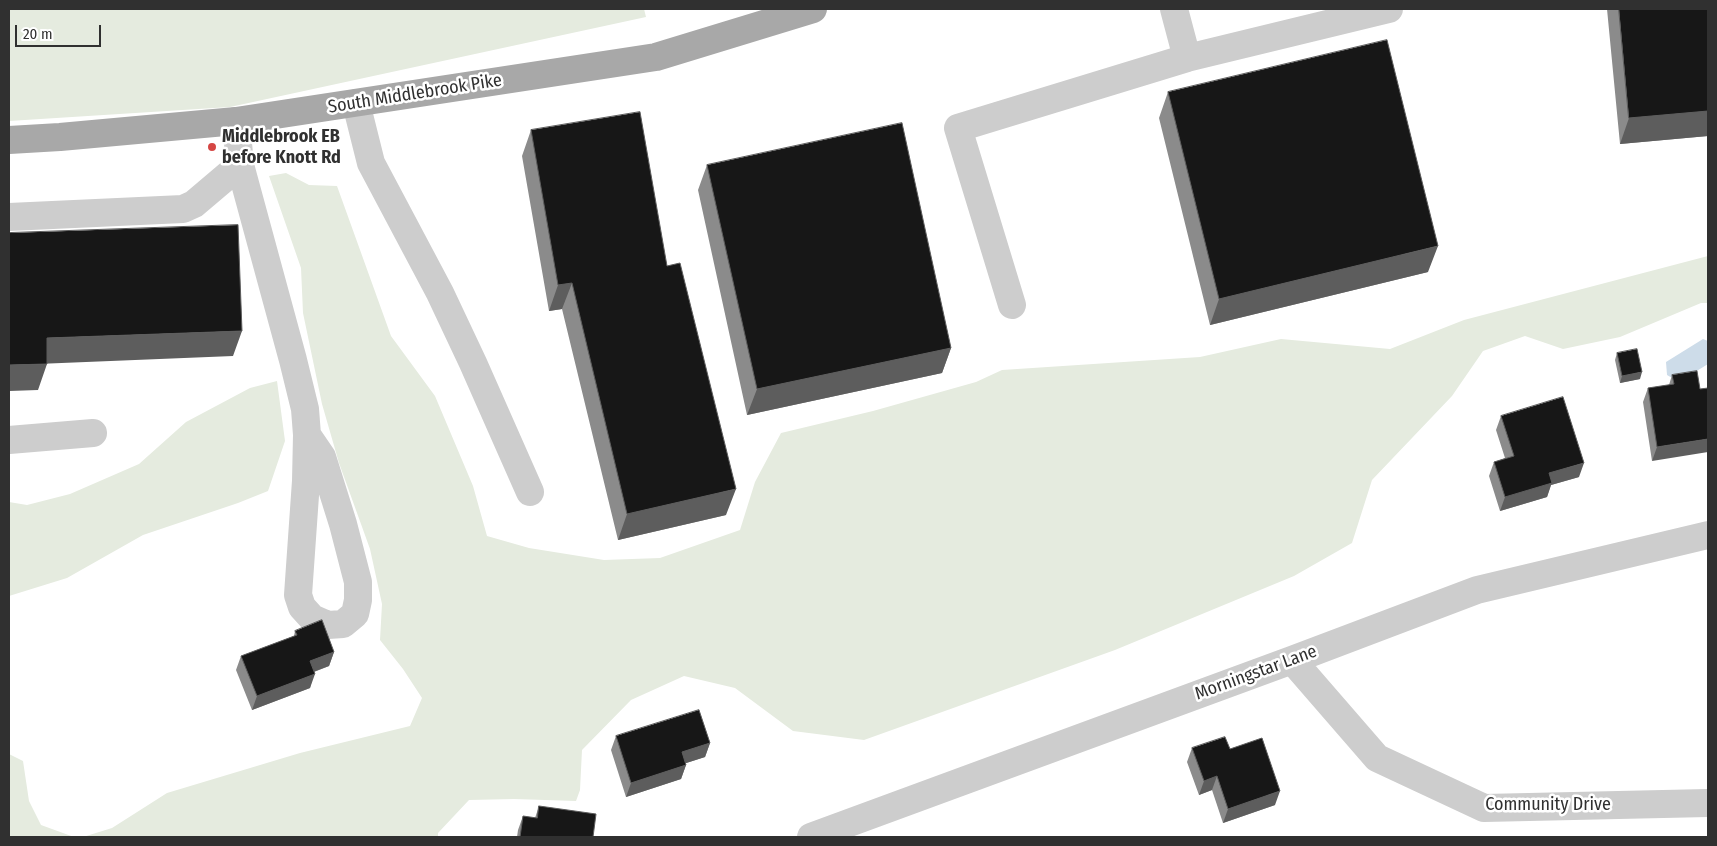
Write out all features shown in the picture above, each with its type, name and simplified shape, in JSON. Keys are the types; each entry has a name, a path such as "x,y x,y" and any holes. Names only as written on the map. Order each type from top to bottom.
{"main road":[{"name":"South Middlebrook Pike","path":"9,140 236,121 656,56 813,9"}],"street":[{"path":"1174,9 1187,58"},
{"path":"1012,305 958,128 1187,58 1389,9"},
{"path":"356,103 371,163 440,293 530,492"},
{"path":"236,121 240,165 305,409 307,435 306,481 298,595 302,607 312,618 328,625 343,624 355,614 358,600 358,582 343,524 322,457 307,435"},
{"path":"9,217 183,210 194,204 240,165"},
{"path":"9,440 93,433"},
{"name":"Morningstar Lane","path":"810,837 1477,590 1708,535"},
{"name":"Community Drive","path":"1292,660 1377,758 1484,808 1708,803"}],"shaded area":[{"path":"9,9 644,9 646,17 230,107 9,121"},
{"path":"286,173 309,185 337,186 391,336 435,396 473,486 487,536 529,548 604,560 660,558 740,530 755,482 781,433 873,411 976,382 1002,370 1200,357 1281,339 1390,349 1464,320 1708,256 1708,303 1701,303 1620,337 1563,349 1525,336 1483,351 1452,396 1372,480 1352,543 1294,576 1115,650 864,740 793,731 735,688 684,676 631,700 582,750 580,790 576,801 469,800 438,833 438,837 83,837 112,828 167,793 300,753 410,726 422,698 403,669 380,640 382,604 370,549 339,463 322,404 303,313 301,268 269,176"},
{"path":"277,381 285,441 268,491 143,535 67,578 9,596 9,502 27,505 70,494 139,464 186,422 250,388"},
{"path":"9,754 23,761 29,801 41,825 74,837 9,837"}],"water":[{"path":"1703,339 1708,341 1708,364 1679,382 1667,375 1666,362"}],"building":[{"path":"1619,9 1708,9 1708,111 1629,118"},
{"path":"1387,40 1438,246 1219,299 1168,92"},
{"path":"640,112 667,266 680,263 736,489 627,514 572,283 558,285 531,130"},
{"path":"902,123 951,348 757,389 707,165"},
{"path":"238,225 242,331 47,338 47,364 9,365 9,233"},
{"path":"1637,349 1642,372 1622,376 1617,353"},
{"path":"1697,371 1700,389 1708,388 1708,439 1657,447 1648,388 1674,384 1672,375"},
{"path":"1563,397 1584,463 1549,473 1552,483 1505,497 1494,462 1514,456 1501,416"},
{"path":"322,620 334,652 310,661 315,674 257,696 241,656 297,635 295,631"},
{"path":"699,710 710,743 682,752 686,765 631,783 616,736"},
{"path":"1225,737 1230,749 1262,738 1280,791 1228,809 1217,776 1204,781 1192,748"},
{"path":"539,806 596,814 593,837 520,837 523,816 537,818"}],"place":[{"name":"Middlebrook EB before Knott Rd","path":"212,147"}]}
